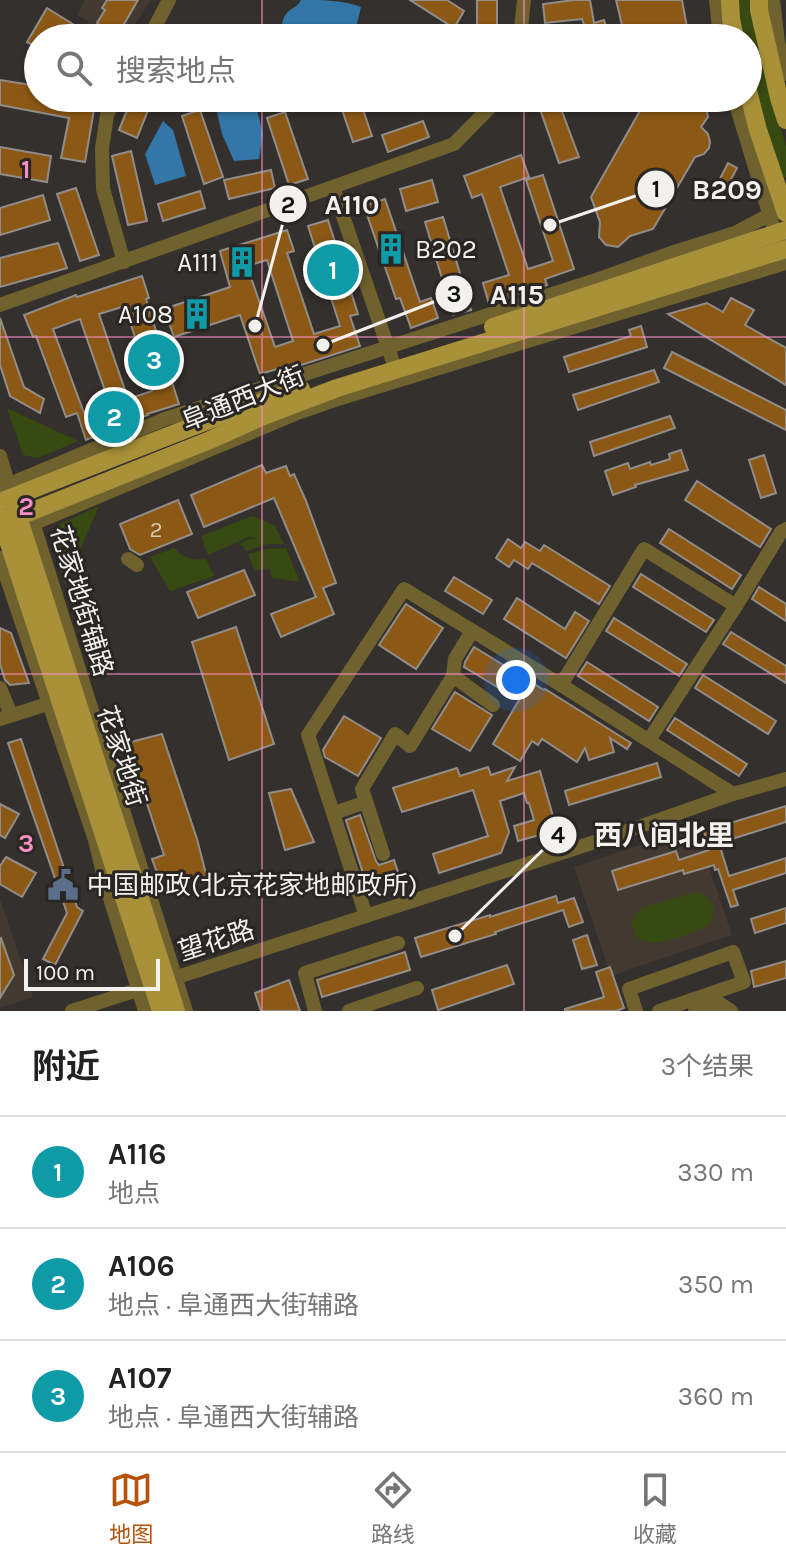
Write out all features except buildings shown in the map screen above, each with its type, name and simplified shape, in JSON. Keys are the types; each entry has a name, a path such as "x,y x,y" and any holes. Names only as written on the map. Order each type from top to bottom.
{"main road":[{"path":"730,0 732,24"},
{"path":"759,0 786,120"},
{"path":"753,112 758,130 779,176 781,219"},
{"name":"阜通西大街","path":"10,514 204,422 390,353 434,347 781,219"},
{"name":"阜通西大街","path":"10,514 210,440 337,388 785,259"},
{"name":"花家地街","path":"10,514 55,701 158,984 176,1011"},
{"name":"花家地街","path":"10,514 158,984 161,1011"}],"street":[{"path":"156,24 169,0"},
{"path":"521,24 524,0"},
{"path":"716,0 719,24"},
{"path":"773,0 786,74"},
{"path":"108,112 102,148 103,189 124,262"},
{"path":"0,305 454,144 485,112"},
{"path":"739,112 781,219 785,259"},
{"path":"333,187 390,353"},
{"path":"0,456 10,514"},
{"path":"649,740 781,532 786,529"},
{"path":"561,685 644,549 736,606"},
{"path":"0,558 55,701 5,717 0,688"},
{"path":"366,916 308,735 404,589 733,794"},
{"path":"383,854 362,789 395,734 410,746 453,676 455,659 472,631"},
{"path":"453,676 493,705"},
{"name":"望花路","path":"72,1011 786,779"},
{"path":"334,813 366,802"},
{"path":"315,1011 305,973 398,943"},
{"path":"636,1011 629,989 733,952 744,982 659,1011"},
{"path":"145,1011 158,984 186,1011"},
{"path":"349,1011 417,988"},
{"path":"695,1011 719,1003 731,1011"}],"shaded area":[{"path":"85,0 151,0 135,24 88,24 77,15"},
{"path":"695,826 732,935 611,976 574,867"},
{"path":"0,899 33,997 0,1008"}],"green space":[{"path":"737,0 751,0 754,24 740,24"},
{"path":"762,65 786,146 786,178 780,175 761,112"},
{"path":"7,408 78,441 38,458 23,455"},
{"path":"99,506 65,584 51,542 60,524"},
{"path":"252,516 275,526 284,544 268,544 246,551 238,544 260,538 249,537 208,555 201,536"},
{"path":"174,548 188,558 206,559 214,576 170,591 150,557"},
{"path":"286,548 300,582 272,578 269,568 255,571 248,554"},
{"path":"695,892 708,898 714,907 709,924 703,929 660,942 641,940 635,933 632,922 638,911"}],"water":[{"path":"301,0 324,0 361,7 357,24 282,24 287,13"},
{"path":"217,112 258,112 263,134 259,159 234,161 222,134"},
{"path":"163,121 173,130 186,176 155,185 145,154"}],"place":[{"name":"B209","path":"550,225"},
{"name":"B202","path":"391,249"},
{"name":"A111","path":"242,262"},
{"name":"A116","path":"333,270"},
{"name":"A108","path":"197,314"},
{"name":"A110","path":"255,326"},
{"name":"A115","path":"323,345"},
{"name":"A107","path":"154,360"},
{"name":"A106","path":"114,417"},
{"name":"中国邮政(北京花家地邮政所)","path":"63,885"},
{"name":"西八间北里","path":"455,936"}]}
